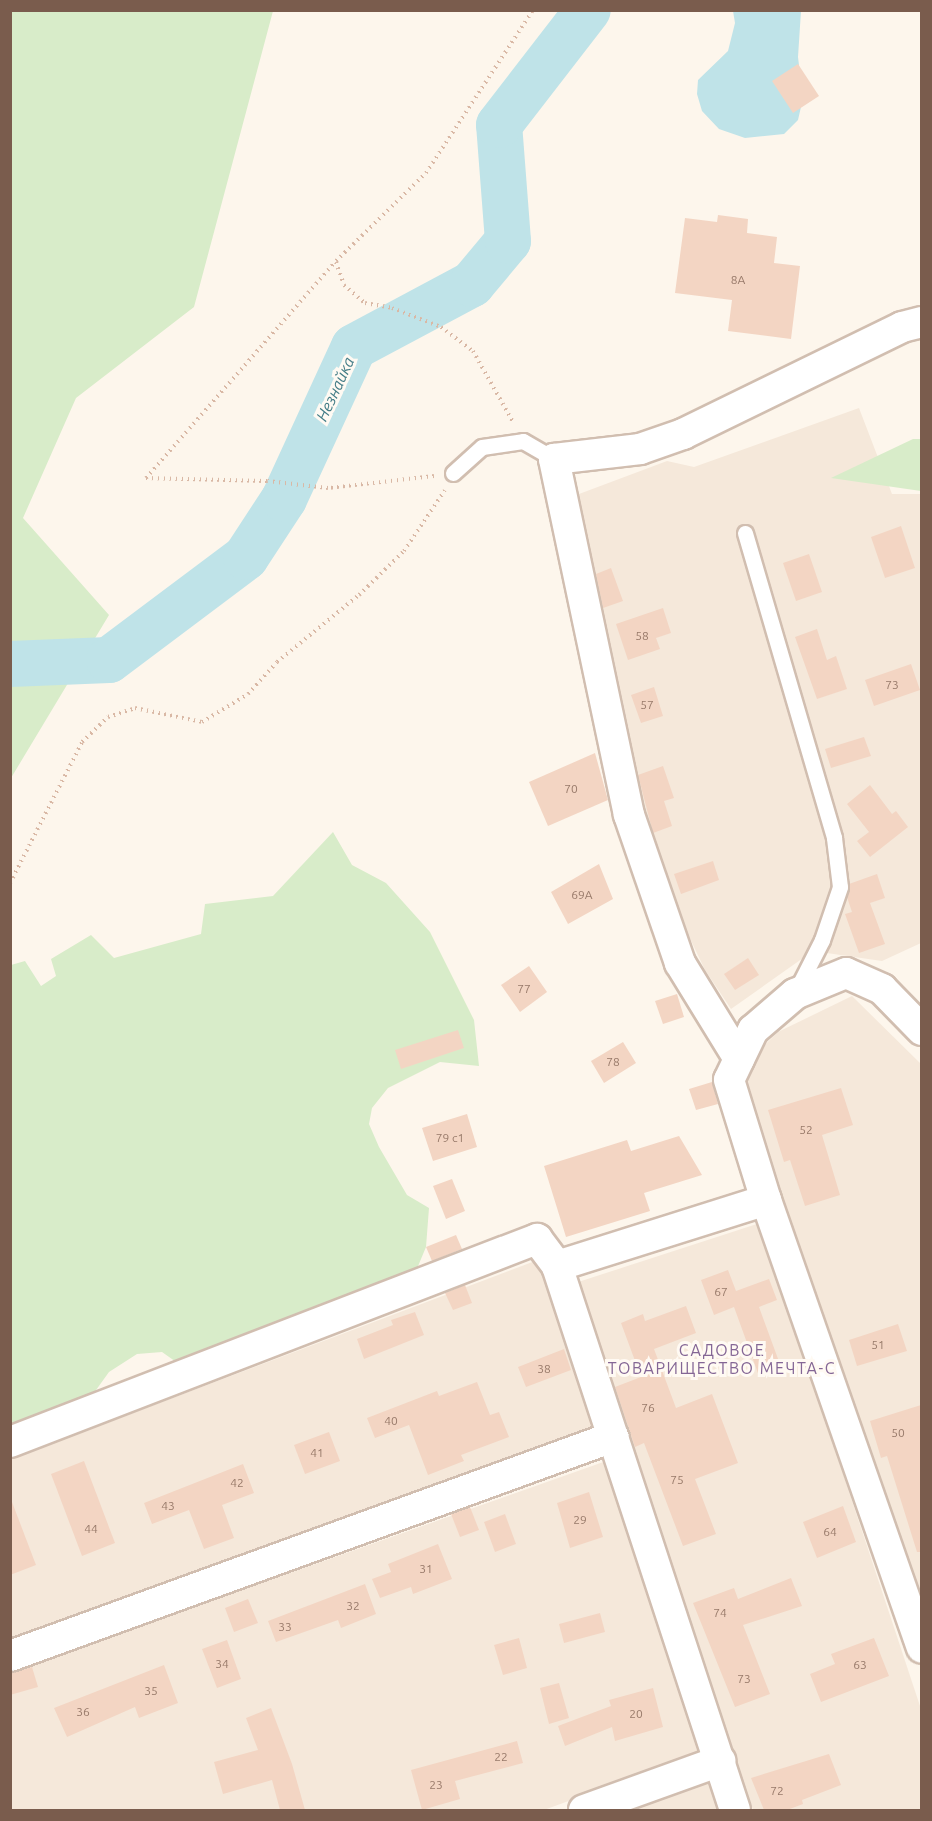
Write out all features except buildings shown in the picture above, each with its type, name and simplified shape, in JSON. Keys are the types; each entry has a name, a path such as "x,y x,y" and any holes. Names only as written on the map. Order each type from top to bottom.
{"street":[{"path":"739,1059 680,963 629,815 554,459 640,449 683,434 902,327 921,322"},
{"path":"921,1030 882,989 846,973 795,994 753,1030 729,1080 766,1200 921,1648"},
{"path":"558,1266 766,1200"},
{"path":"10,1442 537,1239 558,1266 735,1810"},
{"path":"10,1656 613,1437"},
{"path":"584,1810 720,1761"}],"lane":[{"path":"453,474 483,447 523,441 554,459"},
{"path":"745,533 834,838 840,887 822,940 795,994"}],"path":[{"path":"453,474 328,488 267,482 146,478 336,261 426,173 533,10"},
{"path":"336,261 344,285 365,303 392,308 441,327 473,351 523,441"},
{"path":"10,883 82,742 108,717 135,708 202,722 248,694 277,662 359,595 404,551 439,504 453,474"}],"shaded area":[{"path":"859,408 892,494 921,494 921,943 882,961 813,951 731,1009 705,970 635,823 571,497 667,461 694,467"},
{"path":"852,996 921,1064 921,1633 740,1092 750,1059 778,1032"},
{"path":"760,1223 921,1709 921,1810 753,1810 569,1285"},
{"path":"543,1258 600,1428 11,1647 11,1459"},
{"path":"609,1460 705,1751 544,1810 11,1810 10,1672"},
{"path":"714,1775 726,1810 616,1810"}],"green space":[{"path":"11,10 273,11 194,307 76,398 23,518 109,615 11,778"},
{"path":"913,439 921,439 921,491 831,478"},
{"path":"333,832 352,865 386,883 430,932 474,1020 479,1066 440,1062 388,1088 372,1108 369,1124 379,1147 407,1195 429,1208 426,1247 416,1271 296,1327 265,1326 255,1336 179,1364 162,1352 137,1354 109,1372 91,1397 11,1438 11,965 25,961 41,986 56,976 51,959 91,935 114,958 201,934 205,904 273,896"}],"water":[{"path":"733,11 801,11 798,57 803,98 798,120 784,134 745,138 719,129 702,111 697,94 698,80 728,51 735,23"}],"waterway":[{"name":"Незнайка","path":"10,664 109,660 246,557 284,499 354,347 472,284 508,241 499,125 588,10"}],"district":[{"name":"САДОВОЕ ТОВАРИЩЕСТВО МЕЧТА-С","path":"722,1359"}]}
